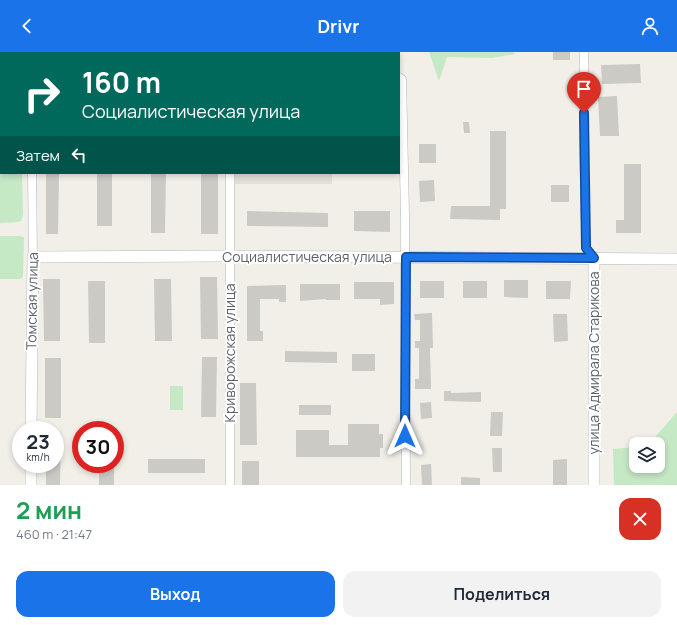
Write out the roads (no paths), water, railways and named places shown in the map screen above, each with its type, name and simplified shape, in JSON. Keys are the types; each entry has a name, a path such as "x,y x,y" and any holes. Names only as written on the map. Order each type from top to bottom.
{"street":[{"name":"улица Адмирала Старикова","path":"584,52 586,248 594,258 594,485"},
{"path":"400,78 402,79 406,257 406,485"},
{"name":"Томская улица","path":"31,421 33,257 32,174"},
{"name":"Криворожская улица","path":"230,174 230,485"},
{"name":"Социалистическая улица","path":"33,257 230,256 677,259"},
{"path":"31,473 31,485"}]}
